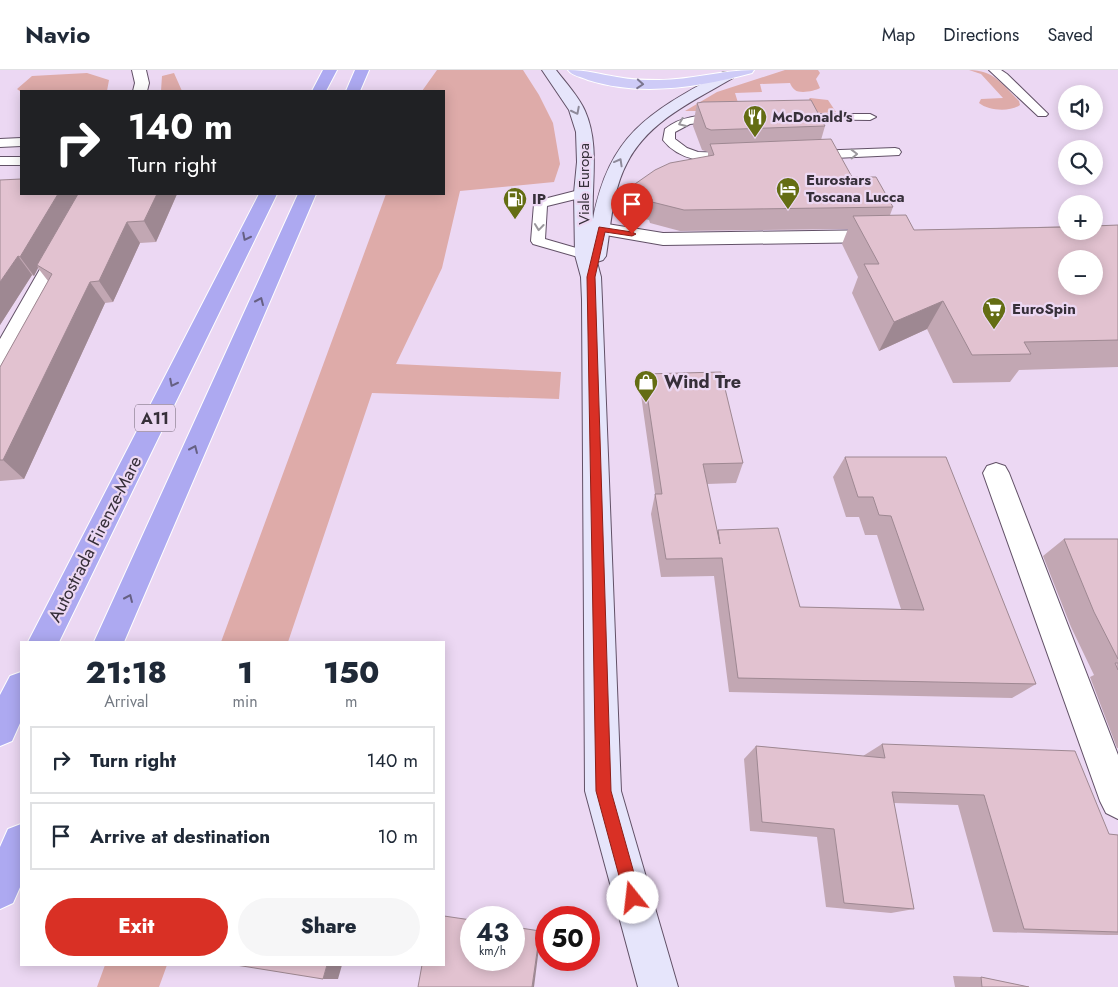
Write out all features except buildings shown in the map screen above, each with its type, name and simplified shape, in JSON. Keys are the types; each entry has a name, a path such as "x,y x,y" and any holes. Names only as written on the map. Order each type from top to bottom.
{"highway":[{"path":"320,90 330,70"},
{"path":"353,90 362,70"},
{"name":"Autostrada Firenze-Mare","path":"44,641 267,195"},
{"name":"A11","path":"109,641 307,195"},
{"path":"0,729 20,688"},
{"path":"0,890 20,844"}],"main road":[{"name":"Viale Europa","path":"549,70 577,110 584,132 586,162 582,192 588,266 604,791 658,987"},
{"name":"Viale Europa","path":"575,70 598,78 645,84 684,83 746,70"},
{"name":"Viale Europa","path":"588,266 601,229 607,193 618,163 636,137 671,107 728,75"}],"street":[{"path":"139,70 142,83 140,90"},
{"path":"0,359 91,195"},
{"path":"601,229 663,239 895,236"},
{"path":"996,473 1118,801"}],"lane":[{"path":"994,70 1003,76 1042,114"},
{"path":"784,113 815,116 870,117"},
{"path":"735,115 699,119 677,124 669,131 669,140 678,149 695,156 746,157"},
{"path":"0,143 20,142"},
{"path":"805,155 895,152"},
{"path":"0,161 20,161"},
{"path":"582,192 541,204 538,241 588,266"}],"shaded area":[{"path":"437,70 523,70 539,95 553,123 560,164 554,182 460,191 442,268 396,364 561,372 559,399 372,393 288,641 221,641 386,195 445,195 445,90 423,90"},
{"path":"785,70 818,70 820,73 816,79 820,88 800,92 794,89 790,83 760,84 762,92 735,93 739,106 716,111 685,111 717,92"},
{"path":"969,70 992,76 1003,84 1019,101 1020,105 1011,109 1000,110 983,106 979,103 981,99 1003,98 981,74"},
{"path":"87,73 109,80 107,90 20,91 17,89 32,76"},
{"path":"174,73 182,90 161,90 162,76"},
{"path":"810,98 828,100 836,112 821,113 803,109 813,107"},
{"path":"105,966 167,966 159,987 97,987"}],"place":[{"name":"McDonald's","path":"755,138"},
{"name":"Eurostars Toscana Lucca","path":"788,210"},
{"name":"IP","path":"515,220"},
{"name":"EuroSpin","path":"994,330"},
{"name":"Wind Tre","path":"646,403"}],"route":[{"path":"632,234 601,229 591,277 604,791 633,898"}]}
